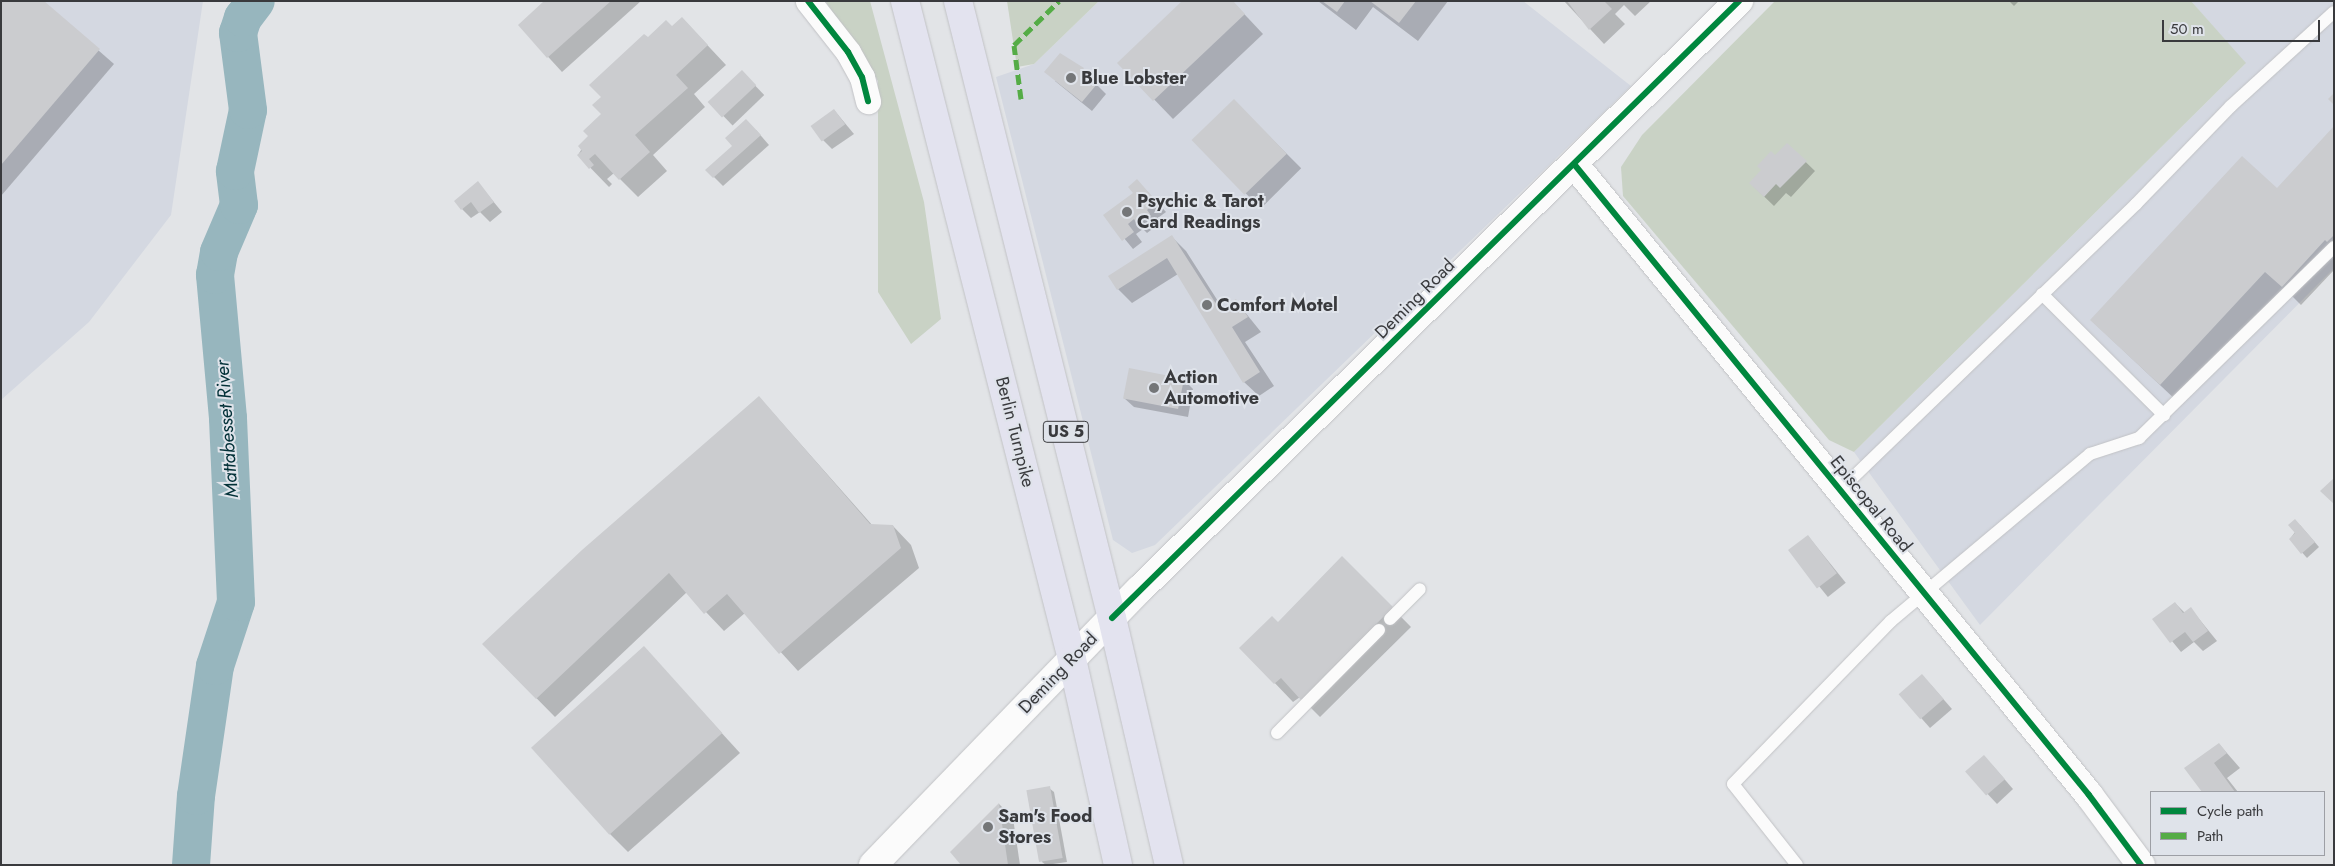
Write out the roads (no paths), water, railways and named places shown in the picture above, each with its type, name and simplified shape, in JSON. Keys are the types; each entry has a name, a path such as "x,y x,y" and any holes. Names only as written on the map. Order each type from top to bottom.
{"highway":[{"name":"Berlin Turnpike","path":"905,1 1072,659 1118,865"},
{"name":"US 5","path":"958,1 1112,618 1169,865"}],"street":[{"path":"808,1 848,52 862,77 868,101"},
{"name":"Deming Road","path":"874,865 1112,618 1739,1"},
{"name":"Episcopal Road","path":"1574,164 2090,795 2142,865"}],"lane":[{"path":"1840,490 2042,294 2231,106 2334,12"},
{"path":"1797,865 1733,784 1891,621 2090,454 2139,438 2334,247"},
{"path":"2042,294 2164,415"},
{"path":"1390,619 1420,589"},
{"path":"1277,733 1380,630"}],"waterway":[{"name":"Mattabesset River","path":"191,865 196,796 215,666 236,602 228,418 215,275 219,252 239,205 235,171 248,110 238,33 243,18 256,1"}],"place":[{"name":"Blue Lobster","path":"1071,78"},
{"name":"Psychic & Tarot Card Readings","path":"1127,212"},
{"name":"Comfort Motel","path":"1207,305"},
{"name":"Action Automotive","path":"1154,388"},
{"name":"Sam's Food Stores","path":"988,827"}]}
